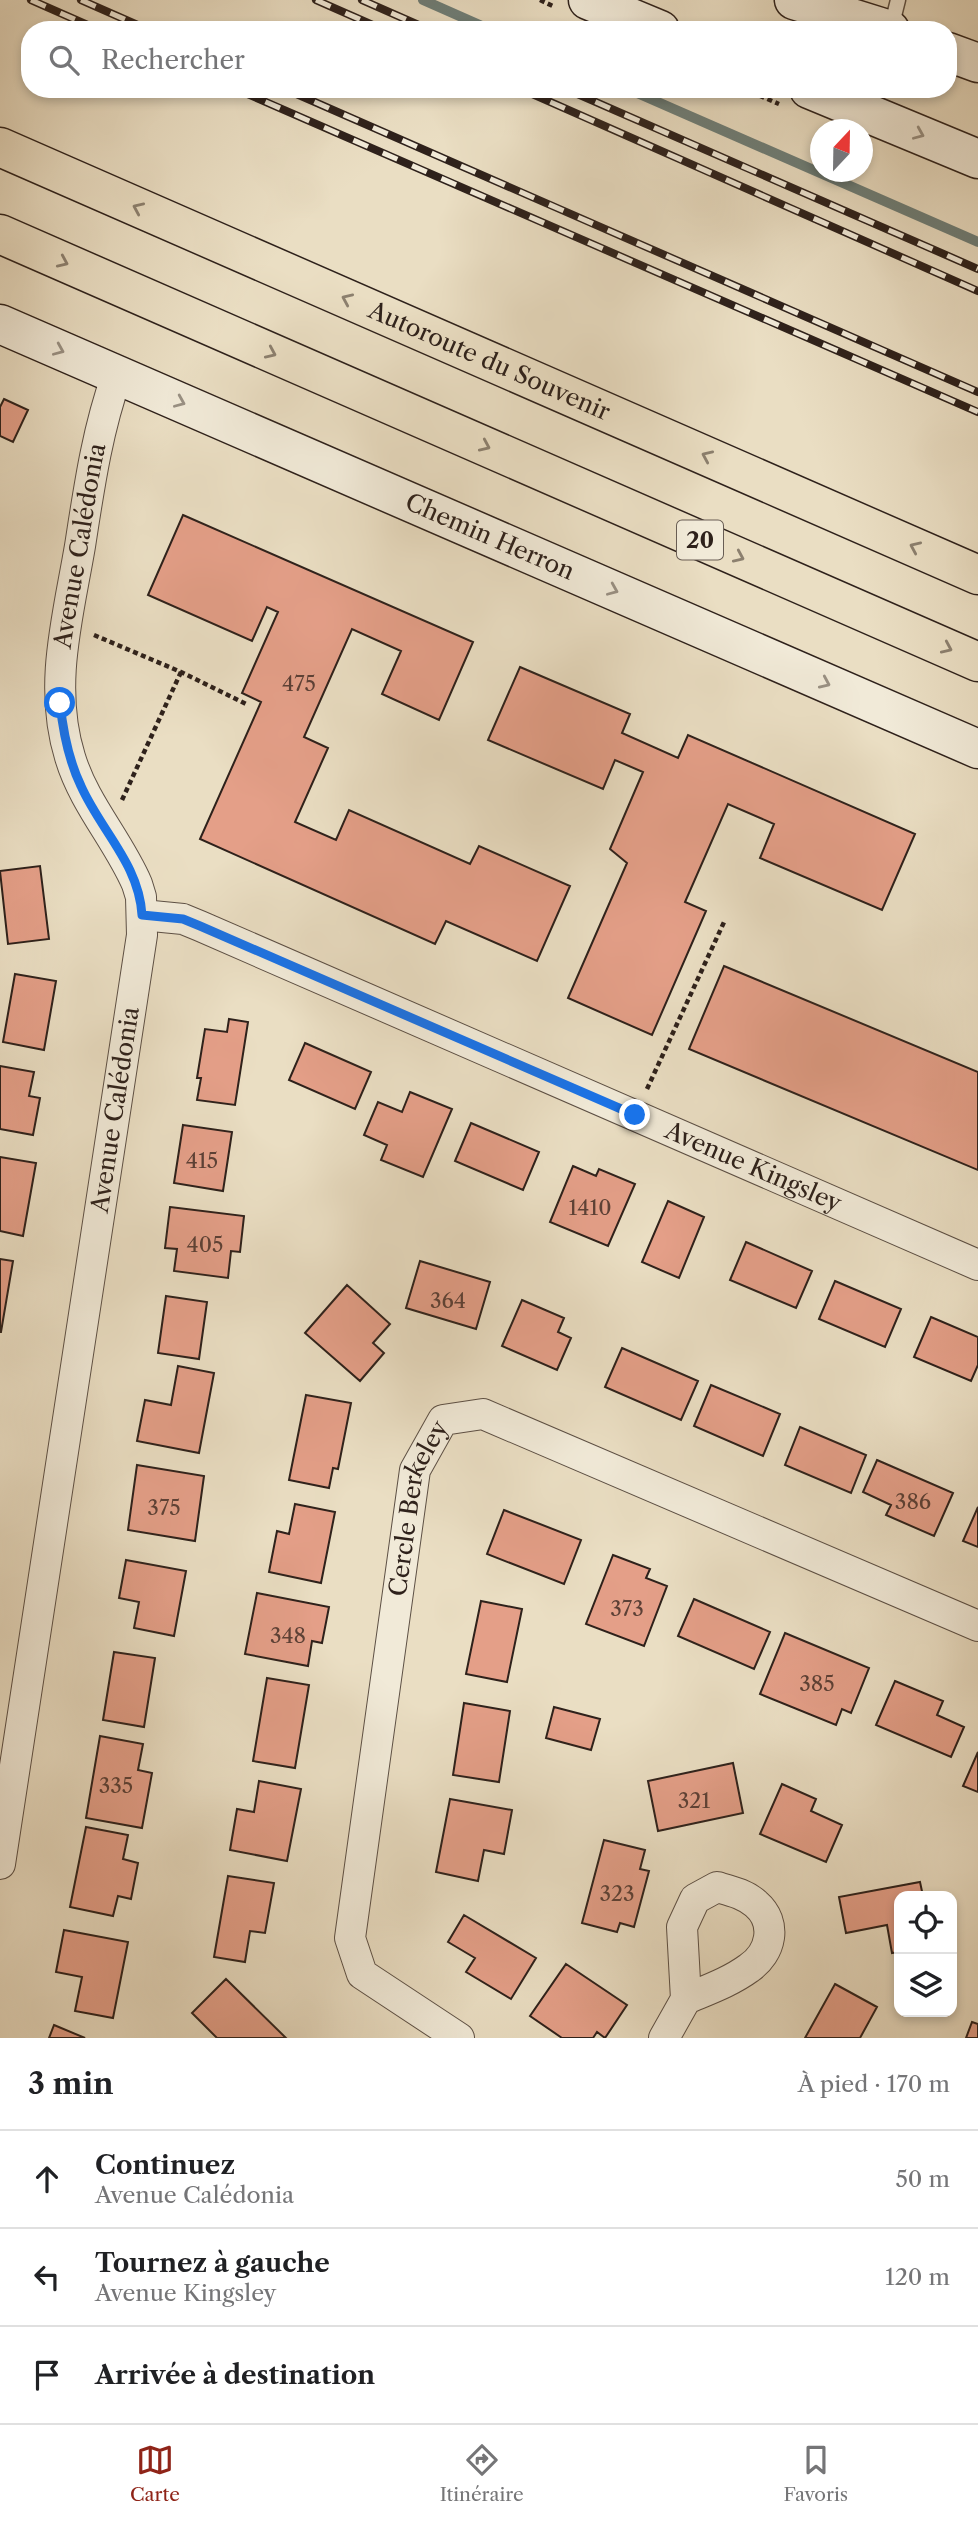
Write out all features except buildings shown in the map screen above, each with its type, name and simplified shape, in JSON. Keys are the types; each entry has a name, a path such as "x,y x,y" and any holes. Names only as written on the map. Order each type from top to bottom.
{"highway":[{"name":"Autoroute du Souvenir","path":"0,147 978,575"},
{"name":"20","path":"0,234 978,662"}],"main road":[{"path":"588,0 638,21"},
{"path":"794,0 861,21"},
{"path":"957,55 978,63"},
{"path":"864,99 978,159"},
{"name":"Chemin Herron","path":"0,324 978,749"}],"street":[{"name":"Avenue Calédonia","path":"0,1864 142,935 141,897 134,877 81,787 63,731 59,676 100,428 117,375"},
{"name":"Avenue Kingsley","path":"142,915 183,919 200,926 978,1265"},
{"name":"Cercle Berkeley","path":"459,2038 362,1974 350,1938 415,1469 443,1420 483,1414 978,1626"},
{"path":"664,2038 686,1999"}],"lane":[{"path":"892,21 898,0"},
{"path":"0,131 78,181"}],"path":[{"path":"66,623 181,672 246,704"},
{"path":"107,833 181,672"},
{"path":"635,1115 725,920"}],"waterway":[{"path":"423,0 471,21"},
{"path":"649,98 978,242"}],"railway":[{"path":"31,0 79,21"},
{"path":"81,0 129,21"},
{"path":"316,0 364,21"},
{"path":"362,0 410,21"},
{"path":"257,98 978,412"},
{"path":"306,98 978,392"},
{"path":"541,98 978,291"},
{"path":"587,98 978,269"}],"route":[{"path":"60,703 70,759 81,787 131,870 141,897 142,915 183,919 635,1115"}]}
